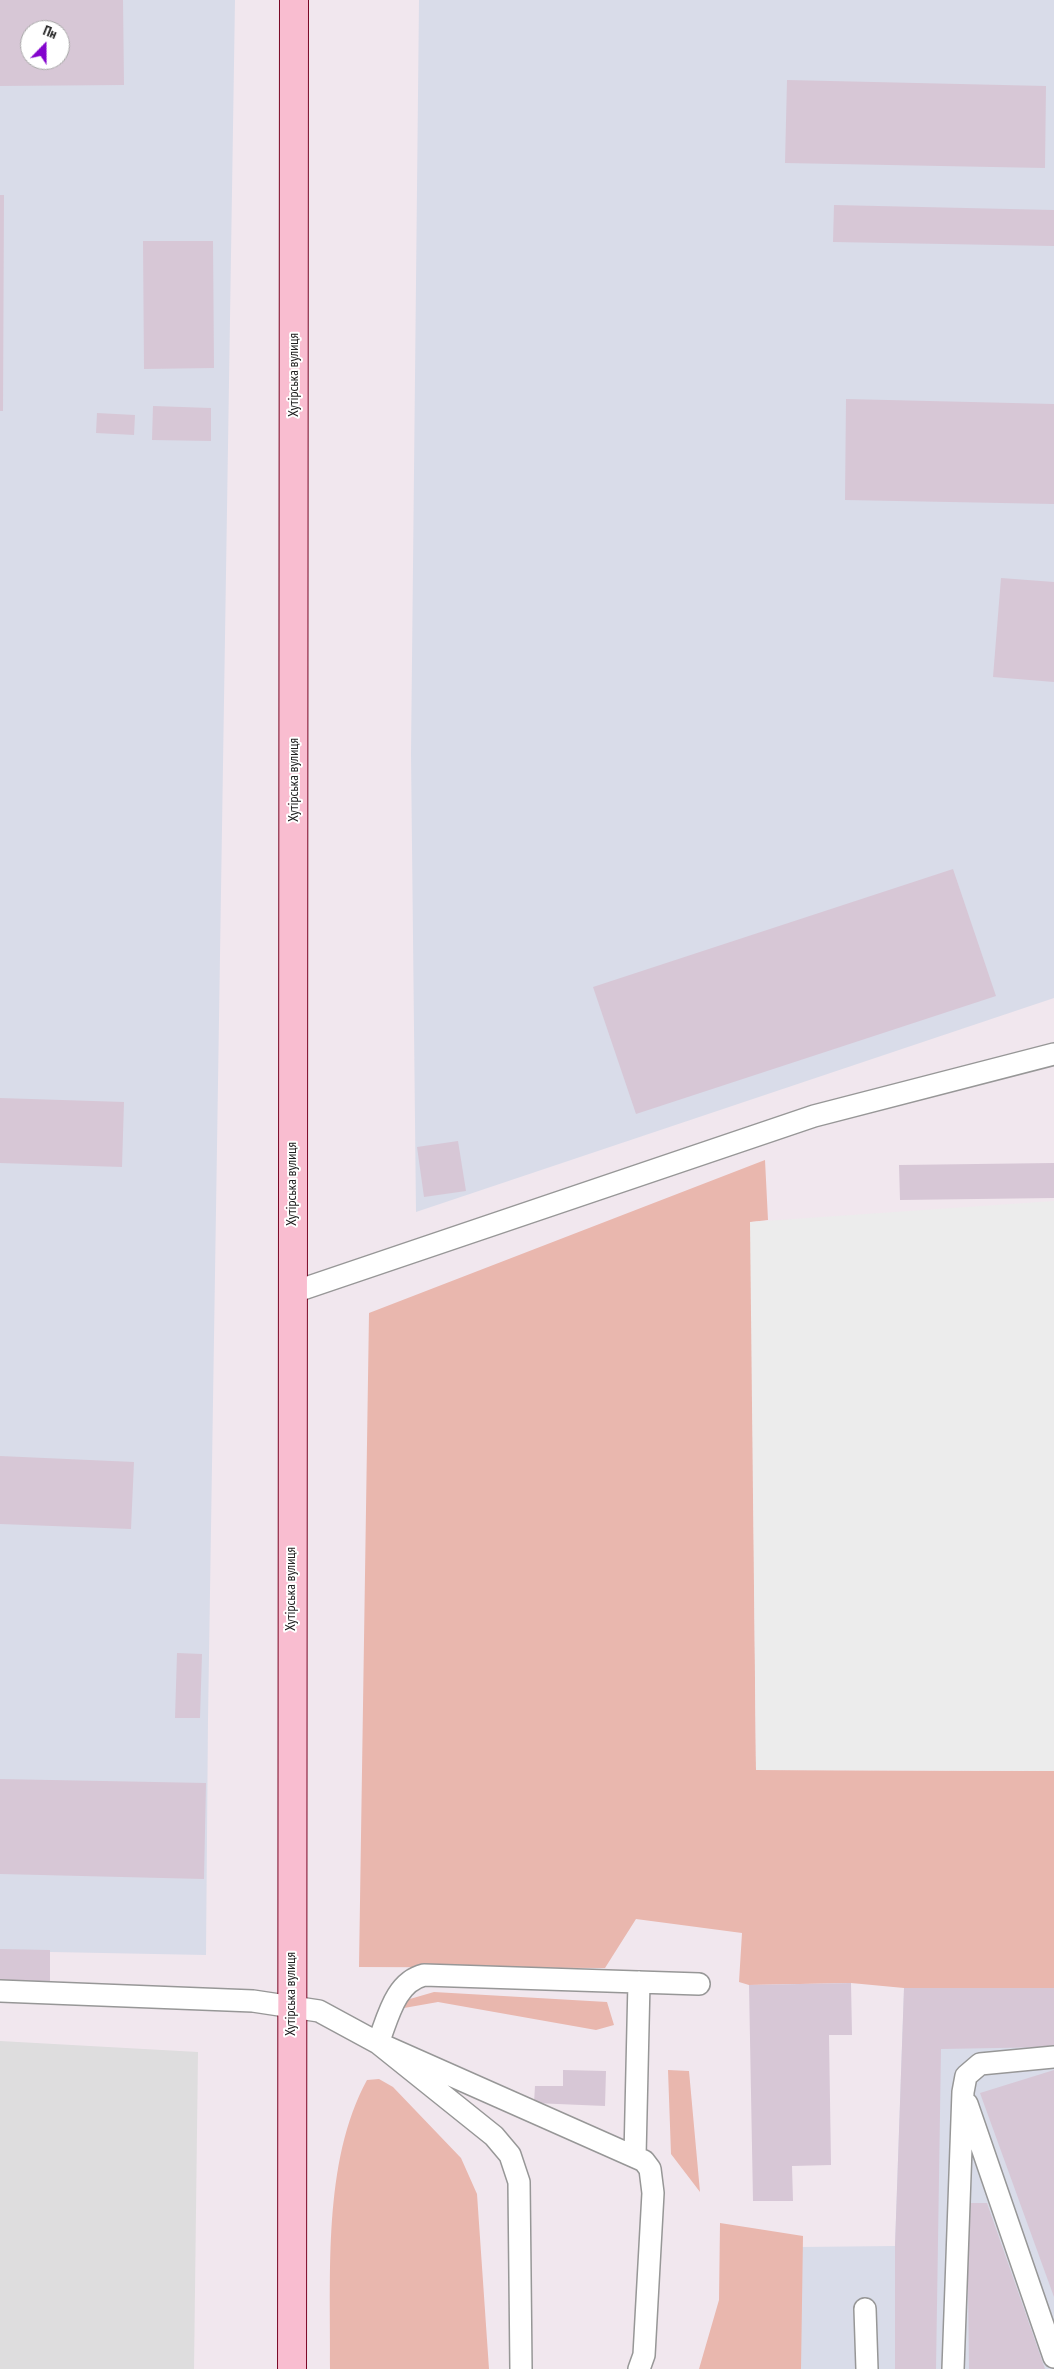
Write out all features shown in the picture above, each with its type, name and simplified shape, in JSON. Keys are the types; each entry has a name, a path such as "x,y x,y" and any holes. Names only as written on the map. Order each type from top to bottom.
{"main road":[{"name":"Хутірська вулиця","path":"292,2369 291,1293 294,767 294,0"}],"lane":[{"path":"291,1293 814,1116 1054,1054"},
{"path":"378,2043 396,1998 404,1984 414,1977 424,1975 699,1984"},
{"path":"635,2156 639,1982"},
{"path":"0,1991 254,2001 319,2011 378,2043 644,2161 650,2169 653,2193 644,2355 639,2369"},
{"path":"378,2043 494,2136 510,2155 519,2182 521,2369"},
{"path":"953,2369 963,2092 966,2076 980,2064 1054,2057"},
{"path":"963,2092 1054,2357"},
{"path":"865,2310 867,2369"}],"shaded area":[{"path":"0,0 235,0 208,1718 206,1955 0,1951"},
{"path":"419,0 1054,0 1054,998 416,1212 411,754"},
{"path":"765,1160 768,1220 751,1222 756,1770 1054,1771 1054,1988 904,1988 851,1983 749,1985 739,1982 742,1933 636,1919 605,1968 359,1967 369,1313"},
{"path":"1054,1201 1054,1771 756,1770 750,1222"},
{"path":"904,1988 1054,1988 1054,2369 801,2369 801,2247 895,2246"},
{"path":"434,1992 607,2002 614,2025 596,2030 438,2002 404,2008 403,2001"},
{"path":"0,2041 198,2052 194,2369 0,2369"},
{"path":"668,2070 689,2071 700,2192 671,2154"},
{"path":"379,2079 393,2087 461,2158 477,2194 489,2369 330,2369 332,2221 342,2147 353,2112 367,2080"},
{"path":"720,2223 803,2236 801,2369 699,2369 719,2300"}],"building":[{"path":"0,0 123,0 124,85 0,86"},
{"path":"787,80 1046,86 1045,168 785,163"},
{"path":"0,195 4,195 3,411 0,411"},
{"path":"834,205 1054,210 1054,246 833,242"},
{"path":"143,241 213,241 214,368 144,369"},
{"path":"846,399 1054,404 1054,504 845,500"},
{"path":"153,406 211,408 211,441 152,440"},
{"path":"97,413 135,415 134,435 96,433"},
{"path":"1001,578 1054,582 1054,682 993,677"},
{"path":"953,869 996,996 636,1114 593,987"},
{"path":"0,1098 124,1102 122,1167 0,1163"},
{"path":"458,1141 466,1191 424,1197 417,1147"},
{"path":"1054,1163 1054,1198 900,1200 899,1165"},
{"path":"0,1456 134,1462 131,1529 0,1524"},
{"path":"177,1653 202,1654 200,1718 175,1718"},
{"path":"0,1779 206,1783 204,1879 0,1874"},
{"path":"0,1949 50,1950 50,1985 0,1984"},
{"path":"851,1983 852,2035 829,2035 831,2165 792,2166 793,2201 753,2201 749,1985"},
{"path":"904,1988 1054,1988 1054,2047 941,2049 936,2369 895,2369 895,2246"},
{"path":"563,2070 606,2071 605,2106 534,2103 535,2086 563,2086"},
{"path":"1054,2070 1054,2297 980,2093"},
{"path":"967,2203 987,2203 1045,2369 969,2369"}]}
